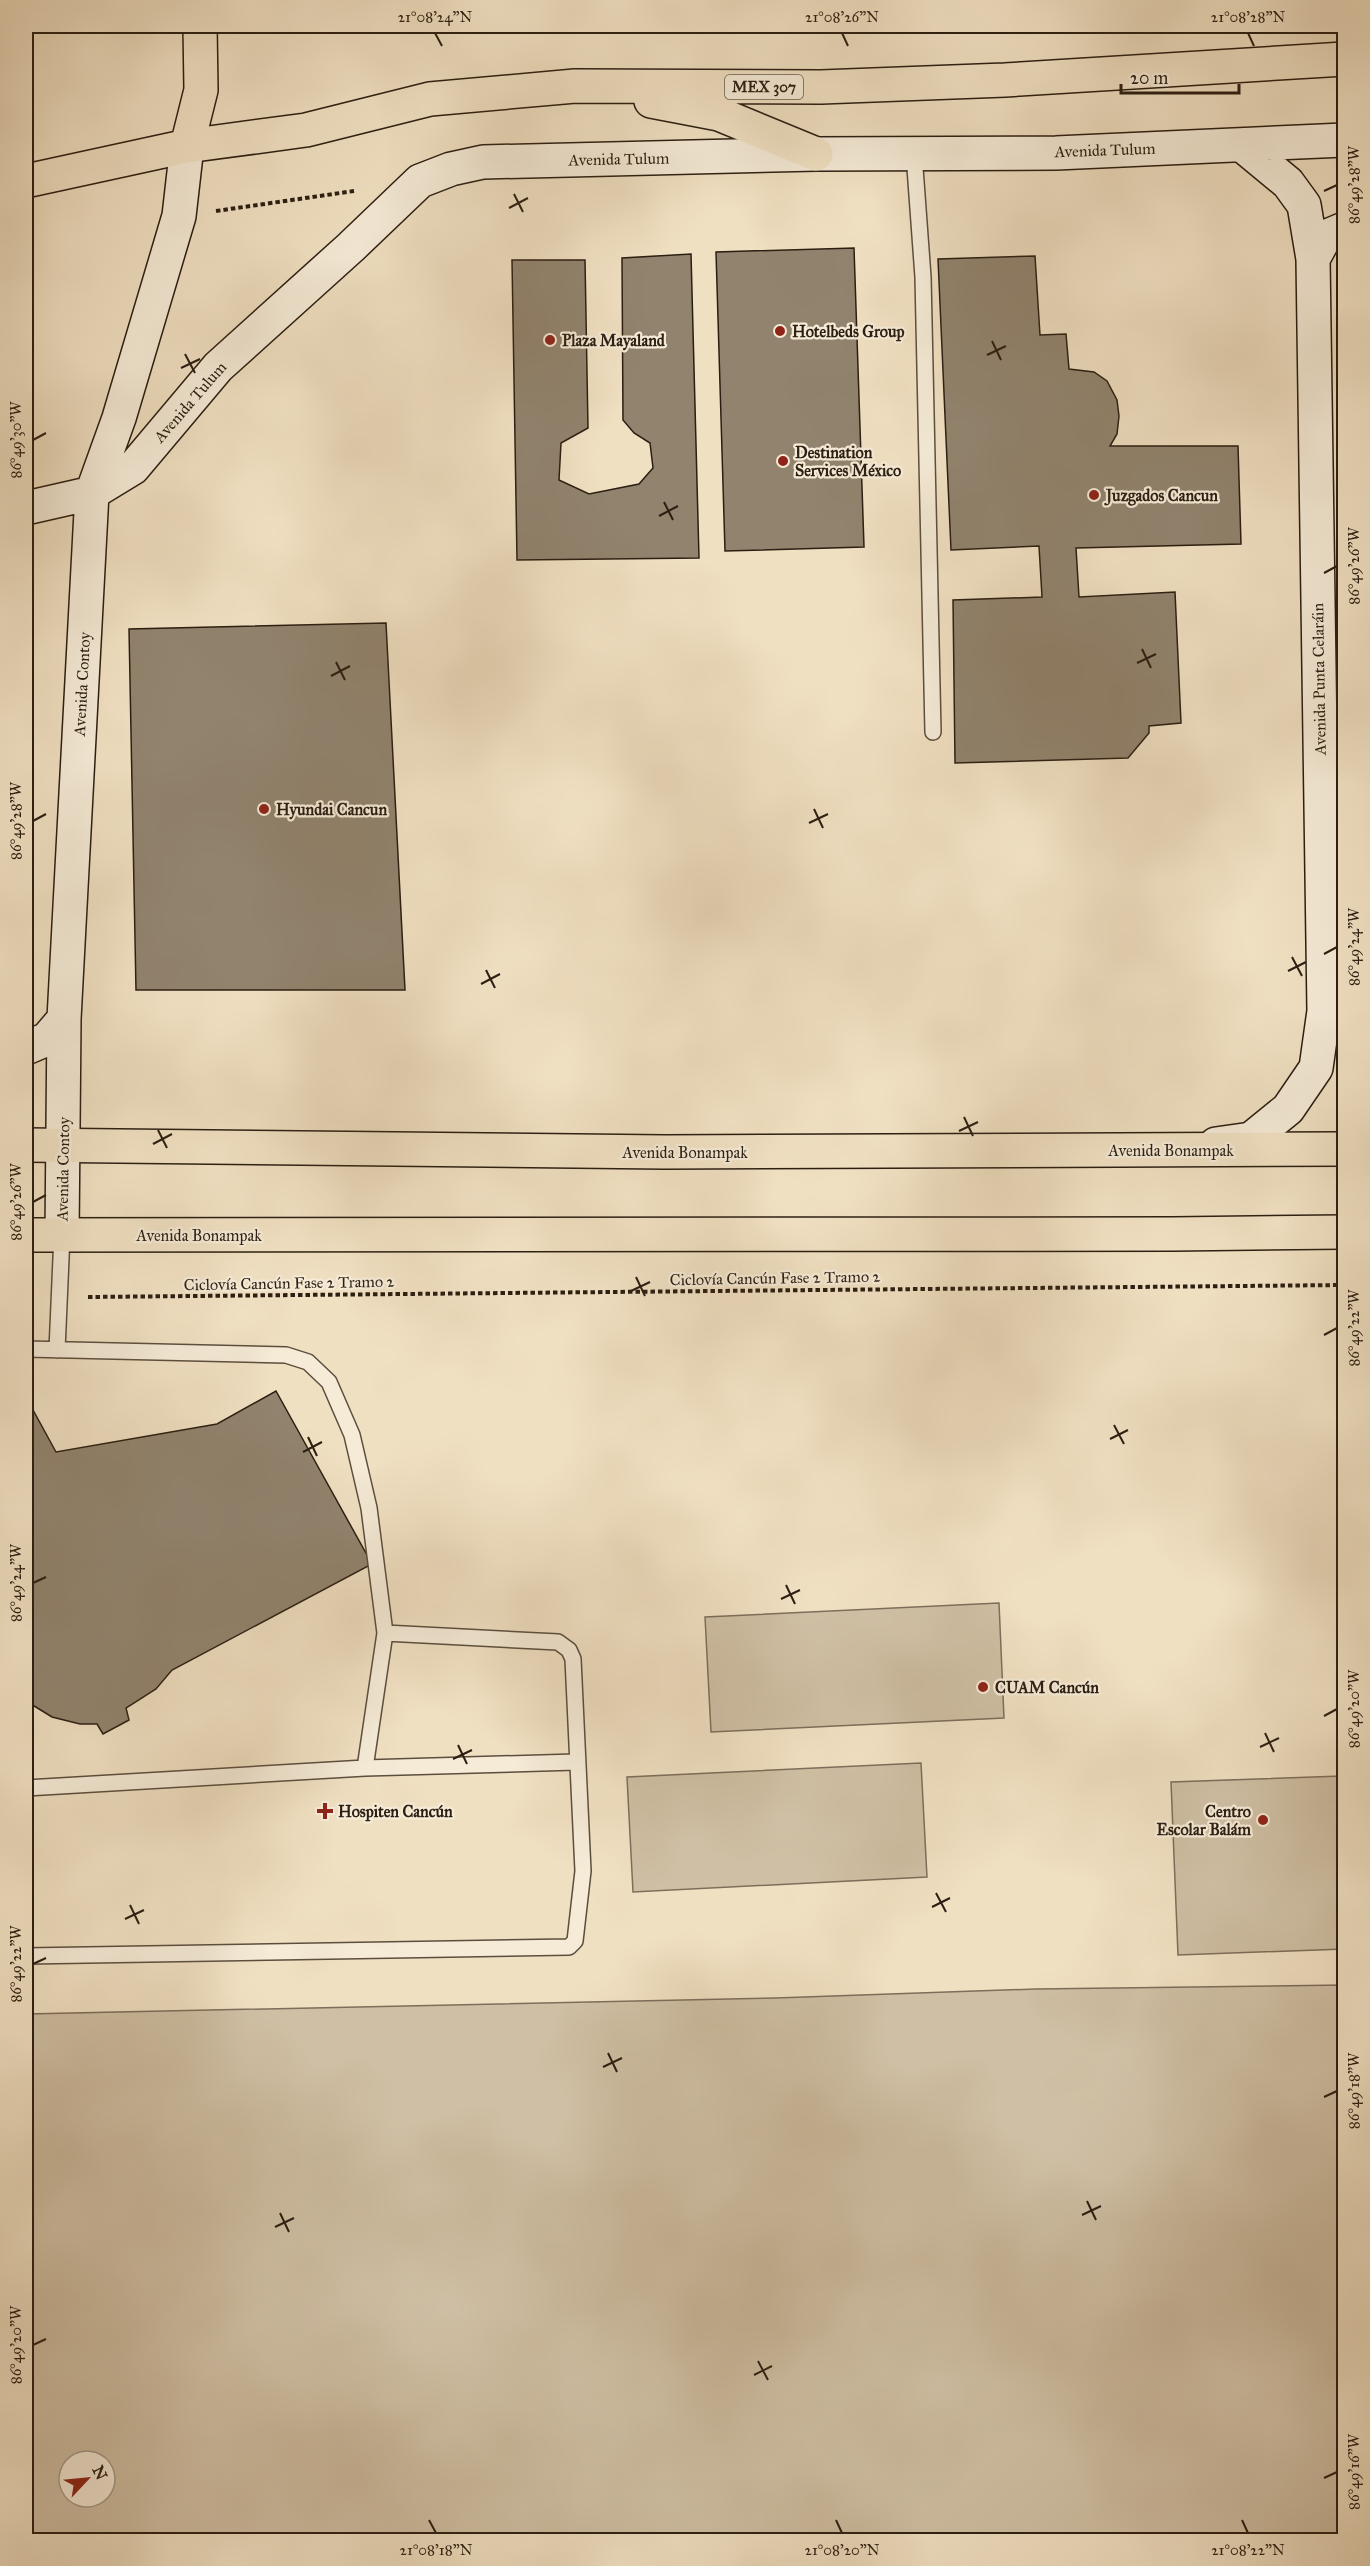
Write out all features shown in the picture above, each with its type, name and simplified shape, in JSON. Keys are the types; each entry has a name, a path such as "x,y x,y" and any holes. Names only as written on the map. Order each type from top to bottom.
{"main road":[{"path":"26,181 187,146 201,90 200,26"},
{"name":"MEX 307","path":"187,146 306,129 430,99 575,86 821,87 1017,79 1344,58"},
{"path":"575,86 718,114 816,154"},
{"name":"Avenida Bonampak","path":"26,1145 654,1152 1344,1149"},
{"name":"Avenida Bonampak","path":"26,1235 1344,1232"}],"street":[{"name":"Avenida Tulum","path":"26,508 92,493 133,468 218,367 351,248 420,181 451,169 483,162 816,154 1056,153 1344,140"},
{"name":"Avenida Punta Celaráin","path":"1176,1150 1251,1139 1288,1109 1316,1068 1324,1011 1313,259 1304,205 1288,183 1242,145"},
{"name":"Avenida Contoy","path":"62,1235 64,1019 92,493 119,418 179,216 187,146"},
{"path":"1313,259 1325,237 1344,229"},
{"path":"1324,1011 1344,1041"},
{"path":"26,1048 47,1039 64,1019"}],"lane":[{"path":"914,153 923,277 933,732"},
{"path":"57,1350 62,1235"},
{"path":"26,1348 286,1354 308,1362 328,1382 352,1435 369,1508 385,1633 365,1768"},
{"path":"26,1956 569,1947 575,1941 583,1871 576,1762 573,1659 569,1650 558,1642 385,1633"},
{"path":"26,1788 365,1768 576,1762"}],"path":[{"path":"179,216 363,189"},
{"name":"Ciclovía Cancún Fase 2 Tramo 2","path":"59,1298 1344,1285"}],"shaded area":[{"path":"999,1603 1004,1718 711,1732 705,1617"},
{"path":"921,1763 927,1877 633,1892 627,1777"},
{"name":"Centro Escolar Balám","path":"1341,1776 1344,1949 1178,1955 1171,1782"},
{"path":"1344,1985 1344,2540 26,2540 26,2014 776,1998 1036,1989"}],"building":[{"path":"854,248 864,547 725,551 716,252"},
{"name":"Plaza Mayaland","path":"691,254 699,558 517,560 512,260 585,260 588,428 561,443 559,480 589,494 639,484 653,468 650,443 634,433 623,420 622,258"},
{"name":"Juzgados Cancun","path":"1035,256 1040,335 1066,334 1069,369 1094,372 1107,381 1117,400 1119,416 1117,434 1110,446 1238,446 1241,544 1076,548 1079,597 1175,592 1181,723 1149,726 1149,733 1128,758 955,763 953,600 1042,597 1039,546 951,550 938,259"},
{"name":"Hyundai Cancun","path":"386,623 405,990 136,990 129,629"},
{"path":"276,1391 372,1564 172,1670 156,1689 126,1708 129,1720 103,1734 97,1724 80,1724 52,1717 26,1701 26,1400 56,1452 217,1424"}],"place":[{"name":"Hotelbeds Group","path":"780,331"},
{"name":"Plaza Mayaland","path":"550,340"},
{"name":"Destination Services México","path":"783,461"},
{"name":"Juzgados Cancun","path":"1094,495"},
{"name":"Hyundai Cancun","path":"264,809"},
{"name":"CUAM Cancún","path":"983,1687"},
{"name":"Hospiten Cancún","path":"325,1811"},
{"name":"Centro Escolar Balám","path":"1263,1820"}]}
